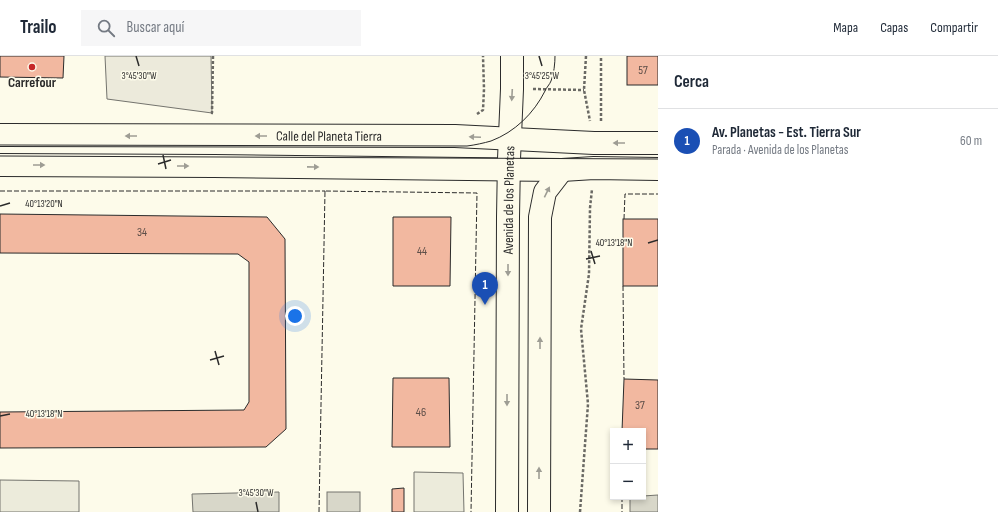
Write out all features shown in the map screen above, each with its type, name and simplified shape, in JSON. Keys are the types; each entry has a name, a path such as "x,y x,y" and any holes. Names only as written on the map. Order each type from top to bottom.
{"street":[{"name":"Avenida de los Planetas","path":"506,512 508,169 512,56"},
{"name":"Calle del Planeta Tierra","path":"0,135 455,136 594,143 658,143"},
{"path":"0,165 562,170 594,168 658,169"},
{"path":"539,512 540,217 545,192 562,170"}],"path":[{"path":"213,56 212,113 220,113"},
{"path":"477,114 483,110 483,56"},
{"path":"586,56 584,90 594,143"},
{"path":"601,56 601,121"},
{"path":"580,512 588,404 581,329 589,274 590,208 594,168"}],"shaded area":[{"path":"105,56 211,56 212,113 107,99"},
{"path":"414,472 463,473 464,512 414,512"},
{"path":"0,480 79,481 79,512 0,512"},
{"path":"279,492 279,512 193,512 192,494"},
{"path":"327,492 360,492 360,512 327,512"},
{"path":"658,495 658,512 630,512 630,500 646,500 646,496"}],"building":[{"name":"Carrefour","path":"0,56 64,56 63,78 0,77"},
{"path":"627,56 658,56 658,85 627,85"},
{"path":"0,214 267,217 285,239 286,429 266,447 0,448 0,412 244,410 249,402 249,262 238,254 0,253"},
{"path":"393,217 451,217 450,286 393,286"},
{"path":"623,219 658,219 658,286 623,286"},
{"path":"393,378 449,378 450,447 392,447"},
{"path":"624,379 658,380 658,449 646,449 646,428 622,428"},
{"path":"404,488 404,512 392,512 392,489"}],"tram line":[{"path":"0,145 470,146 491,141 500,137 523,121 541,99 552,78 555,65 555,56"},
{"path":"0,156 658,159"}],"fence":[{"path":"0,191 325,192"},
{"path":"319,512 325,191 477,193 471,512"},
{"path":"624,219 625,194 658,194"},
{"path":"623,286 624,379"},
{"path":"622,500 622,512"}],"place":[{"name":"Carrefour","path":"32,67"},
{"name":"Av. Planetas - Est. Tierra Sur","path":"485,305"}]}
